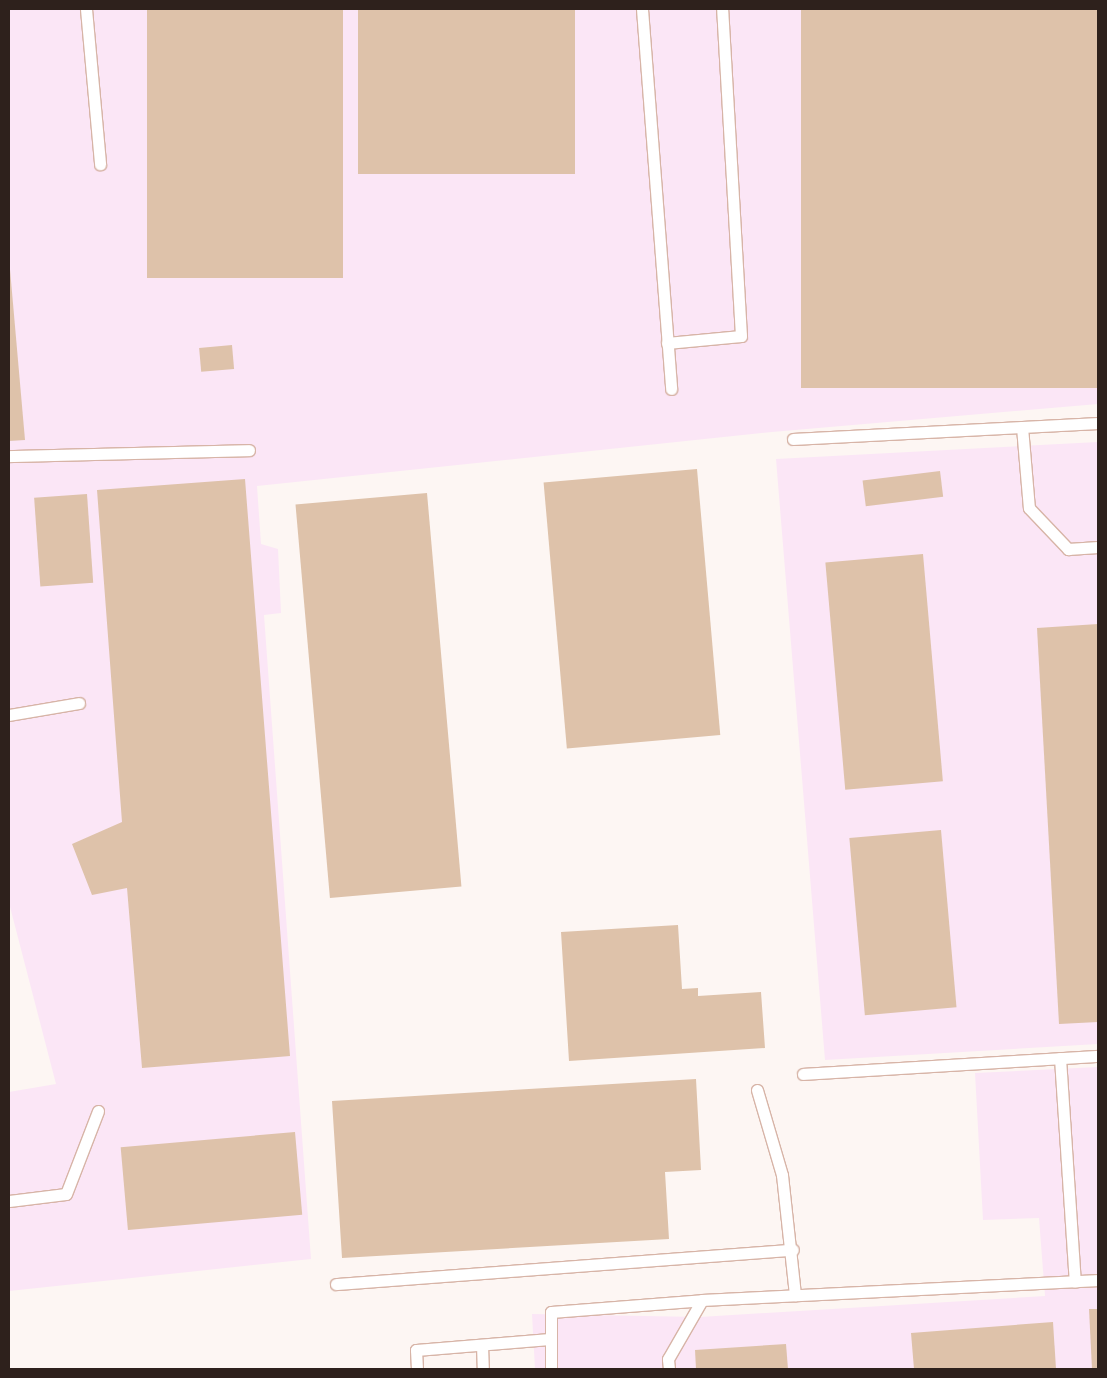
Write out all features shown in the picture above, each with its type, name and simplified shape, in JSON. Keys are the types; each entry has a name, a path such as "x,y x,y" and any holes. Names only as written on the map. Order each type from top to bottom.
{"lane":[{"path":"86,9 100,164"},
{"path":"642,9 671,389"},
{"path":"667,343 741,336 722,9"},
{"path":"793,439 1098,423"},
{"path":"1022,427 1029,508 1068,549 1098,547"},
{"path":"9,456 249,450"},
{"path":"9,714 79,703"},
{"path":"803,1074 1098,1056"},
{"path":"1060,1058 1075,1281"},
{"path":"757,1090 782,1175 793,1250 795,1295"},
{"path":"9,1200 66,1194 98,1112"},
{"path":"336,1284 793,1250"},
{"path":"551,1369 550,1312 702,1300 1098,1280"},
{"path":"669,1369 668,1359 702,1300"},
{"path":"417,1369 416,1350 550,1339"},
{"path":"482,1345 484,1369"}],"shaded area":[{"path":"9,9 1098,9 1098,404 772,432 257,486 261,544 278,549 281,613 264,615 311,1259 9,1291 9,1092 56,1084 9,903"},
{"path":"1098,442 1098,1044 825,1060 776,459"},
{"path":"1098,1067 1098,1369 535,1369 532,1314 700,1317 1045,1296 1039,1218 983,1220 975,1073"}],"building":[{"path":"147,9 343,9 343,278 147,278"},
{"path":"358,9 575,9 575,174 358,174"},
{"path":"801,9 1098,9 1098,388 801,388"},
{"path":"9,258 25,440 9,441"},
{"path":"232,345 234,369 201,372 199,348"},
{"path":"697,469 720,735 567,748 544,482"},
{"path":"940,471 943,497 866,506 863,481"},
{"path":"245,479 290,1056 142,1068 127,888 92,895 72,844 122,822 97,490"},
{"path":"427,493 461,886 330,898 296,505"},
{"path":"87,494 93,583 40,586 34,498"},
{"path":"923,554 943,781 845,790 825,563"},
{"path":"1098,624 1098,1022 1059,1024 1037,628"},
{"path":"941,830 957,1007 865,1015 849,838"},
{"path":"678,925 682,989 698,988 698,996 761,992 765,1048 569,1061 561,932"},
{"path":"696,1079 701,1170 665,1172 669,1239 342,1258 332,1101"},
{"path":"295,1132 302,1215 128,1230 121,1147"},
{"path":"1089,1309 1098,1309 1098,1369 1092,1369"},
{"path":"1053,1322 1056,1369 914,1369 911,1333"},
{"path":"786,1344 788,1369 696,1369 695,1350"}]}
